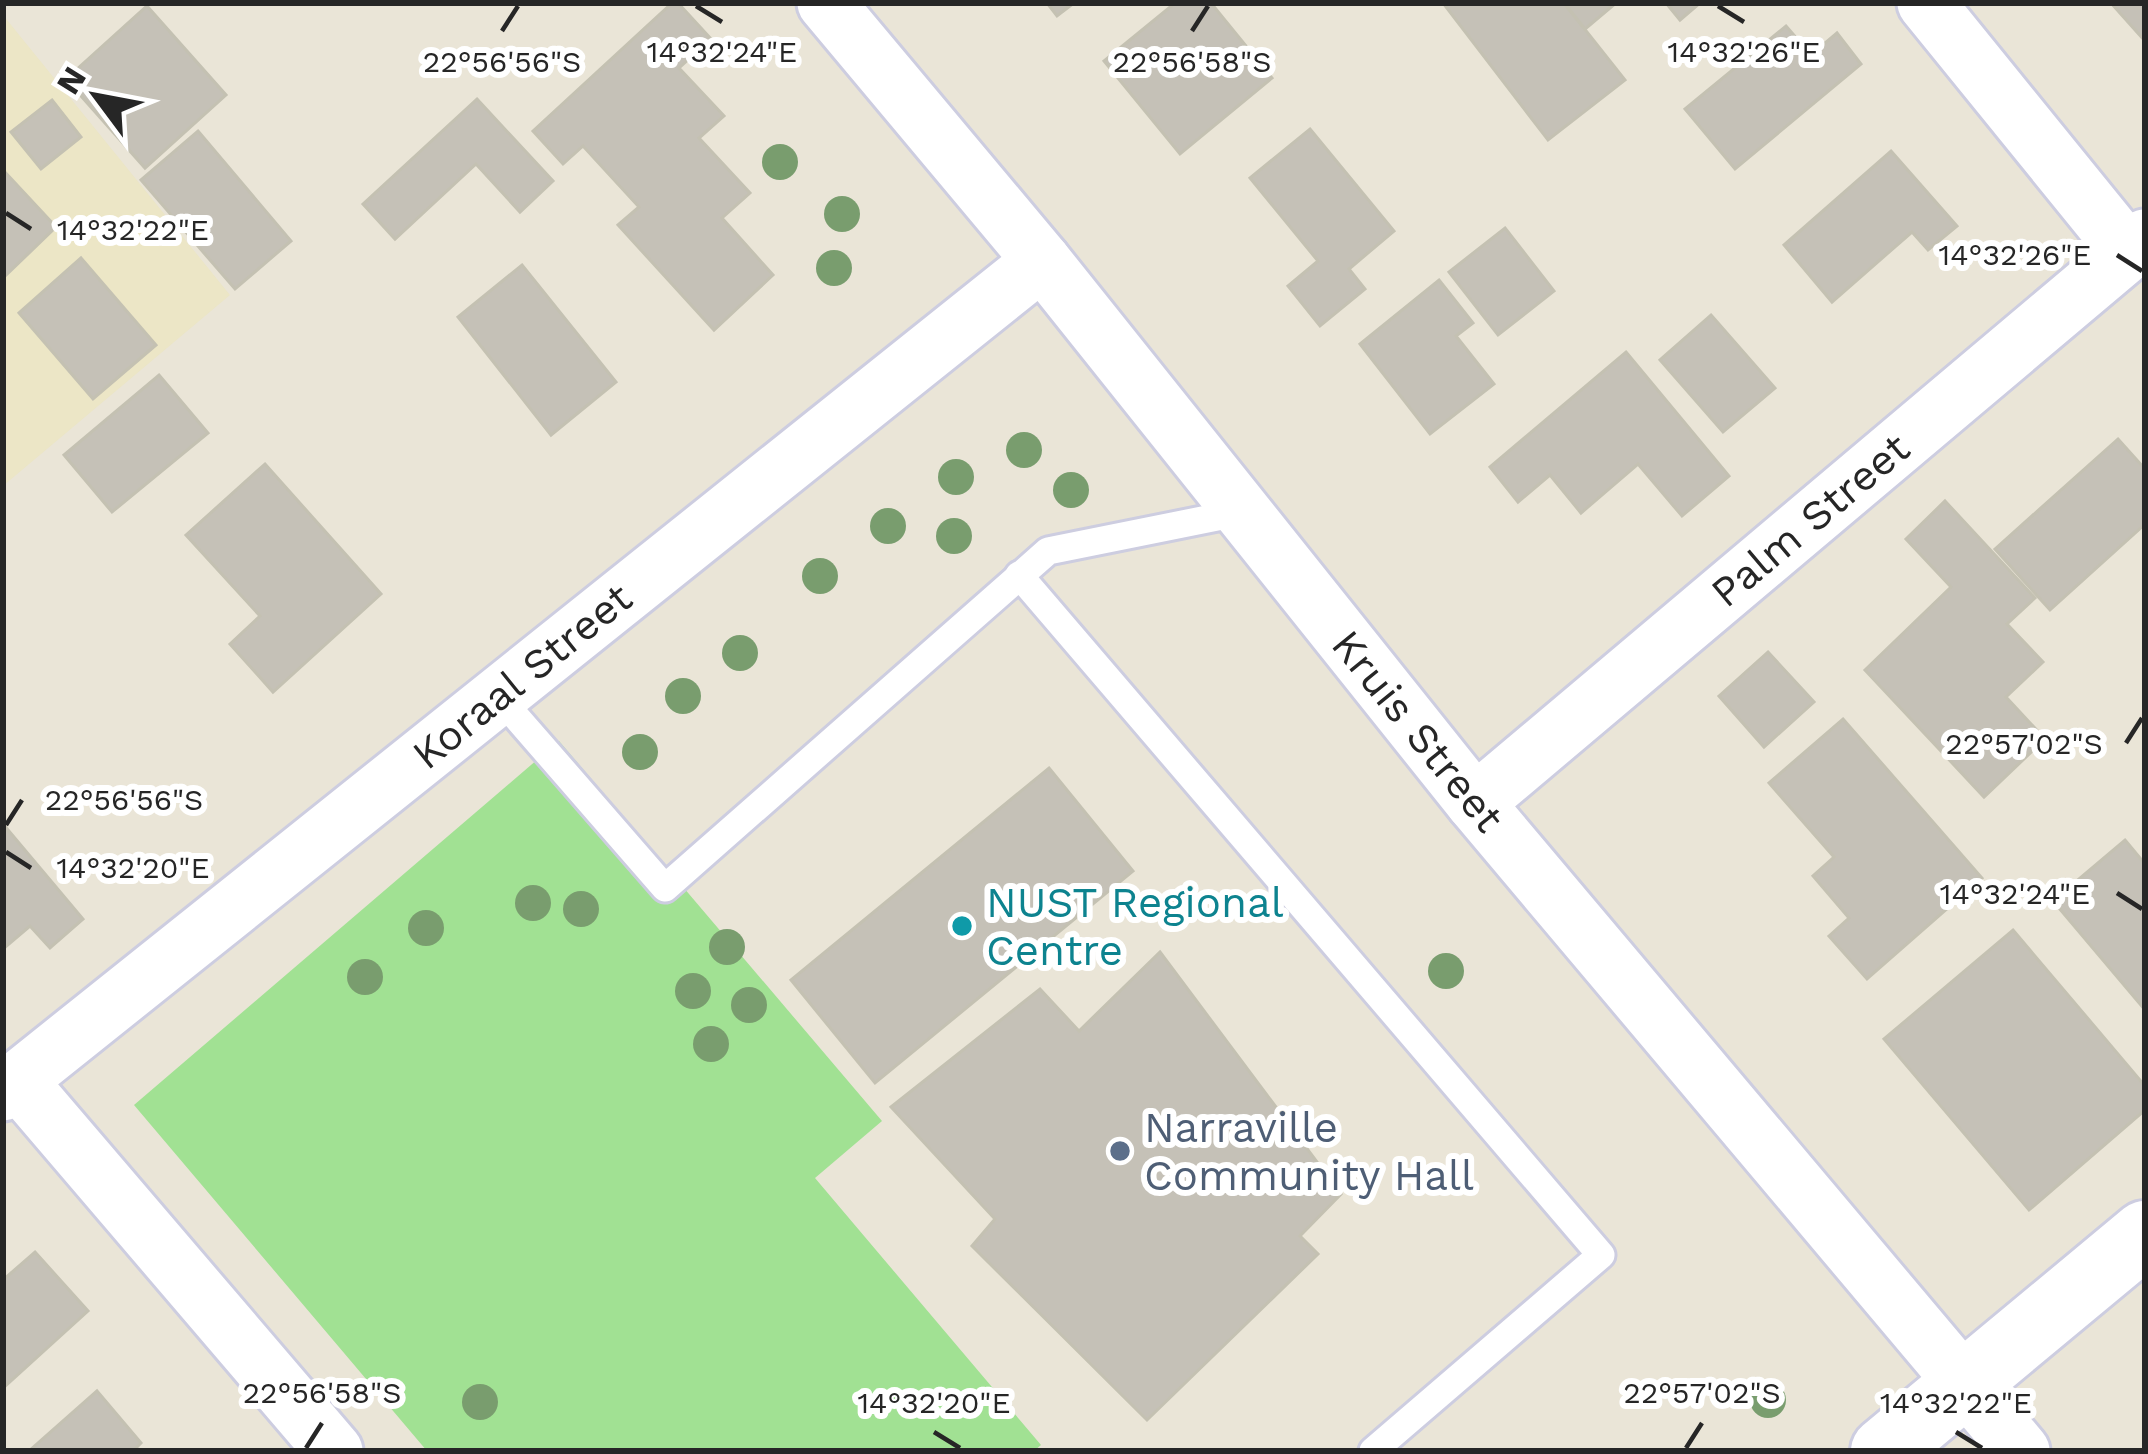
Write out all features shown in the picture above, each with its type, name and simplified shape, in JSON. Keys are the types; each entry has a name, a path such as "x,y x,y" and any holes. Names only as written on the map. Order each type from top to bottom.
{"street":[{"name":"Kruis Street","path":"826,3 1042,261 1475,803 2021,1451"},
{"path":"1926,3 2136,245"},
{"name":"Palm Street","path":"1475,803 2136,245"},
{"name":"Koraal Street","path":"10,1086 1042,261"},
{"path":"10,1086 334,1451"},
{"path":"1884,1451 2145,1234"}],"lane":[{"path":"498,696 665,888 1048,551 1242,512"},
{"path":"1019,575 1601,1255 1373,1451"}],"shaded area":[{"path":"3,15 230,295 3,486"}],"green space":[{"path":"559,741 882,1121 815,1178 1041,1445 1034,1451 427,1451 134,1105"}],"building":[{"path":"672,3 678,3 711,39 679,68 724,116 699,138 750,193 722,218 773,275 714,330 618,225 639,207 583,146 563,164 533,131"},
{"path":"1047,3 1074,3 1057,16"},
{"path":"1175,3 1211,3 1272,78 1180,154 1104,61"},
{"path":"1443,3 1564,3 1625,80 1548,140"},
{"path":"1564,3 1616,3 1585,29"},
{"path":"1666,3 1700,3 1680,20"},
{"path":"2111,3 2145,3 2145,41"},
{"path":"147,6 226,95 145,168 66,79"},
{"path":"1786,26 1811,55 1837,33 1861,64 1735,169 1685,109"},
{"path":"477,99 553,181 520,212 476,164 395,239 363,204"},
{"path":"52,100 81,137 41,169 11,132"},
{"path":"1310,129 1394,231 1349,269 1365,289 1320,326 1288,286 1318,261 1250,178"},
{"path":"198,131 291,241 235,289 141,180"},
{"path":"1891,151 1957,226 1928,250 1912,232 1832,302 1784,245"},
{"path":"3,170 56,227 3,278"},
{"path":"1505,228 1554,291 1498,335 1449,272"},
{"path":"81,258 156,345 93,399 19,313"},
{"path":"522,265 616,382 551,435 458,317"},
{"path":"1439,280 1473,323 1456,336 1494,384 1430,434 1360,344"},
{"path":"1711,315 1775,388 1723,432 1660,360"},
{"path":"1626,352 1729,476 1682,516 1638,464 1581,513 1550,475 1518,502 1490,467"},
{"path":"159,375 208,433 112,512 64,455"},
{"path":"2118,439 2145,469 2145,524 2050,610 1995,549"},
{"path":"265,464 381,594 273,692 230,644 260,616 186,535"},
{"path":"1945,501 2035,598 2007,624 2043,662 2006,697 2045,739 1984,797 1865,670 1951,587 1906,539"},
{"path":"1768,652 1814,702 1764,747 1719,696"},
{"path":"1843,719 1982,878 1867,979 1829,936 1849,918 1813,876 1834,857 1769,783"},
{"name":"NUST Regional Centre","path":"1049,768 1133,871 875,1083 791,980"},
{"path":"3,824 83,919 50,948 30,926 3,949"},
{"path":"2125,840 2145,864 2145,1010 2053,901"},
{"path":"2013,930 2145,1086 2145,1110 2029,1210 1884,1039"},
{"name":"Narraville Community Hall","path":"1160,952 1341,1194 1300,1236 1318,1254 1147,1420 972,1246 995,1219 891,1107 1040,989 1079,1031"},
{"path":"35,1252 88,1311 3,1388 3,1280"},
{"path":"97,1391 141,1443 133,1451 29,1451"}],"place":[{"name":"NUST Regional Centre","path":"962,926"},
{"name":"Narraville Community Hall","path":"1120,1151"}]}
